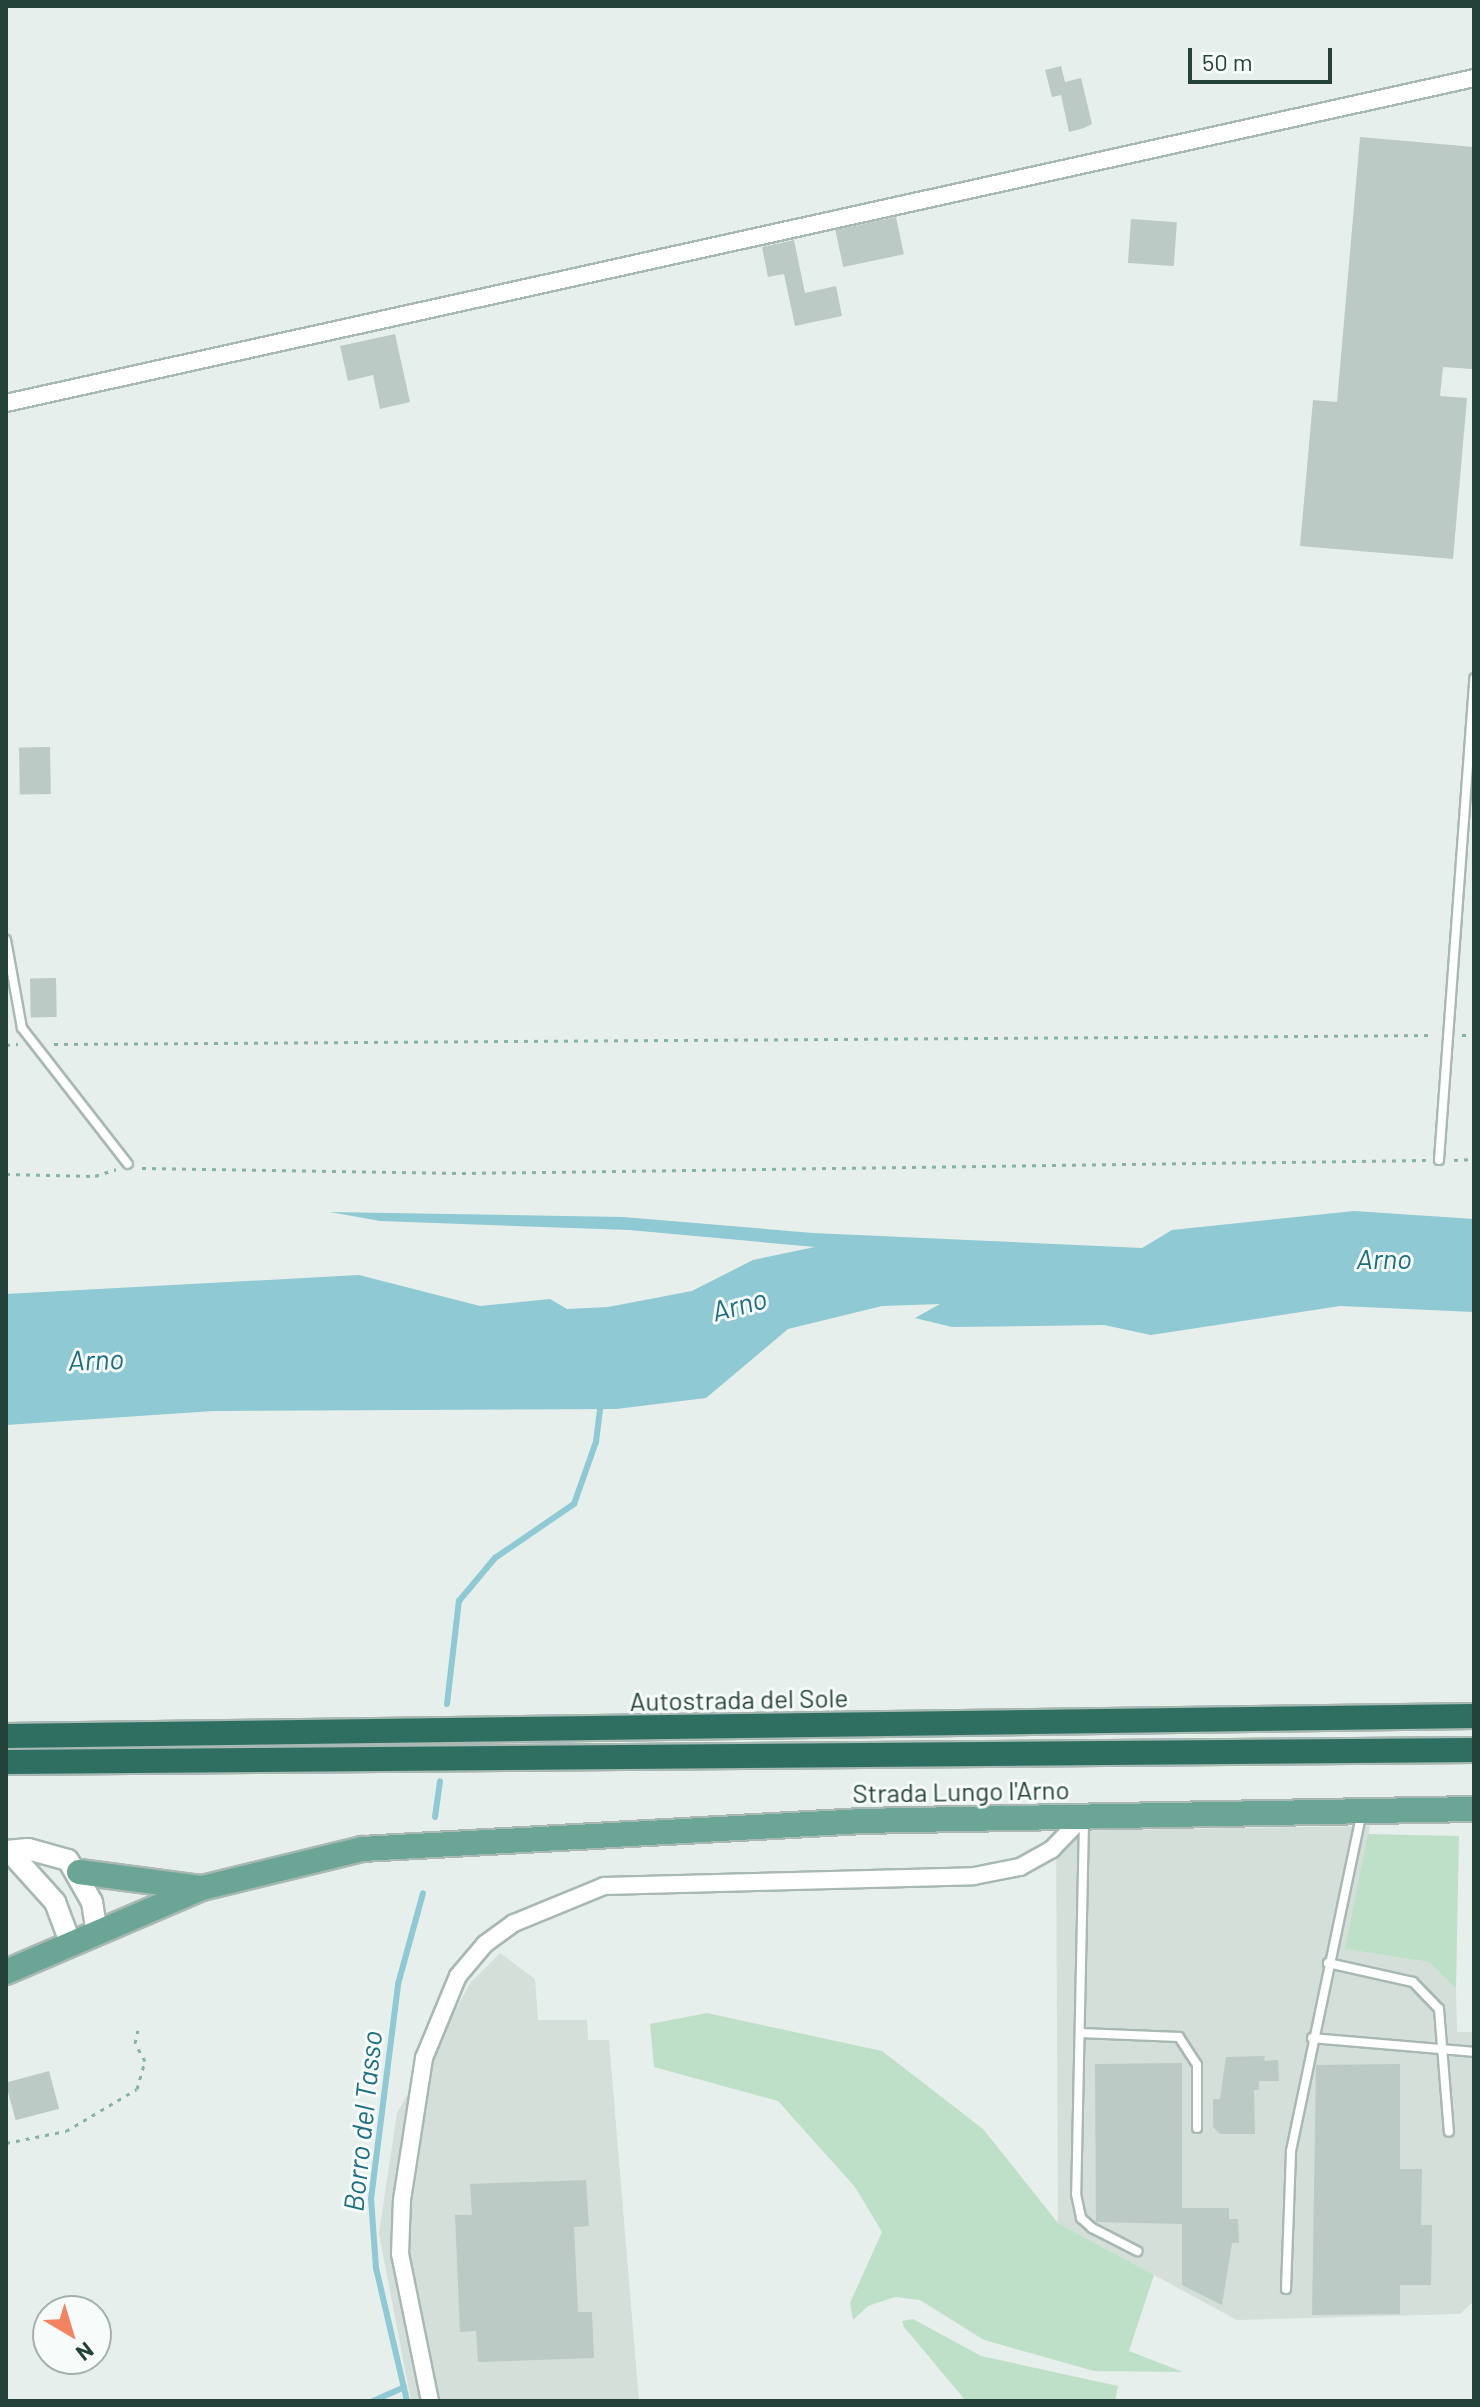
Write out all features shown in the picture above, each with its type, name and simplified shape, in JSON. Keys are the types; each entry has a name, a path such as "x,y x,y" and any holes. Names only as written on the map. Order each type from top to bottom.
{"highway":[{"name":"Autostrada del Sole","path":"6,1736 1474,1716"},
{"path":"6,1762 1474,1750"}],"main road":[{"name":"Strada Lungo l'Arno","path":"202,1888 362,1849 450,1843 1084,1816 1474,1809"},
{"path":"79,1872 202,1888"},
{"path":"6,1972 202,1888"}],"street":[{"path":"6,403 1474,78"},
{"path":"430,2401 400,2254 402,2200 424,2058 458,1976 485,1944 514,1923 604,1886 974,1876 1020,1867 1052,1849 1084,1816"},
{"path":"7,1851 50,1853 79,1872 97,1932"},
{"path":"7,1851 49,1892 70,1942"}],"lane":[{"path":"1439,1160 1474,678"},
{"path":"6,940 14,1001 36,1044 128,1164"},
{"path":"1286,2289 1291,2151 1312,2038 1362,1810"},
{"path":"1084,1816 1076,2194 1081,2218 1137,2251"},
{"path":"1328,1963 1413,1982 1439,2009 1439,2051 1449,2132"},
{"path":"1080,2033 1179,2037 1197,2065 1197,2128"},
{"path":"1312,2038 1474,2052"}],"path":[{"path":"6,1045 1474,1035"},
{"path":"6,1174 95,1176 128,1164 156,1172 462,1173 1474,1159"},
{"path":"6,2143 66,2131 137,2089 145,2061 135,2043 138,2030"}],"shaded area":[{"path":"1370,1826 1346,1949 1429,1962 1456,1989 1457,2032 1474,2032 1474,2301 1460,2314 1237,2320 1058,2223 1056,1831"},
{"path":"500,1953 535,1979 538,2020 587,2020 588,2040 609,2040 639,2401 411,2401 379,2233 397,2113 471,1982"}],"green space":[{"path":"1368,1834 1459,1836 1456,1989 1429,1962 1345,1949"},
{"path":"707,2013 882,2051 983,2129 1058,2223 1154,2275 1129,2351 1183,2372 1094,2371 984,2340 920,2300 895,2297 868,2306 853,2320 850,2303 882,2232 855,2187 778,2101 654,2067 650,2024"},
{"path":"913,2319 981,2356 1118,2386 1115,2401 966,2401 904,2327 902,2321"}],"water":[{"name":"Arno","path":"1354,1211 1474,1219 1474,1312 1340,1306 1151,1335 1104,1325 952,1327 915,1318 940,1304 882,1306 788,1329 706,1398 616,1409 213,1411 6,1425 6,1294 359,1275 480,1306 550,1299 567,1309 608,1307 692,1291 753,1260 815,1247 629,1230 380,1221 330,1212 623,1217 813,1233 1142,1248 1172,1230"}],"building":[{"path":"1061,66 1065,82 1081,78 1092,124 1069,132 1061,95 1052,97 1045,70"},
{"path":"1360,137 1474,147 1472,369 1443,367 1440,396 1467,398 1453,559 1300,546 1313,400 1337,402"},
{"path":"896,217 904,254 843,267 835,230"},
{"path":"1131,219 1177,222 1174,266 1128,263"},
{"path":"794,240 805,293 836,286 842,316 795,326 784,274 768,277 762,247"},
{"path":"395,334 410,402 380,409 373,375 348,381 340,346"},
{"path":"50,747 51,794 20,795 19,748"},
{"path":"30,978 56,978 57,1017 31,1017"},
{"path":"1265,2056 1264,2061 1278,2060 1279,2081 1259,2081 1259,2090 1254,2090 1255,2134 1220,2134 1213,2127 1213,2099 1220,2099 1226,2057"},
{"path":"1182,2063 1182,2208 1229,2208 1229,2219 1238,2219 1239,2243 1232,2243 1222,2305 1182,2285 1182,2224 1096,2222 1095,2064"},
{"path":"1400,2064 1400,2169 1422,2169 1421,2225 1432,2225 1431,2285 1400,2285 1400,2314 1312,2315 1316,2065"},
{"path":"49,2071 59,2109 16,2120 6,2083"},
{"path":"586,2180 589,2226 574,2227 578,2312 592,2312 594,2358 478,2362 476,2331 460,2332 455,2215 472,2215 470,2184"}],"waterway":[{"name":"Borro del Tasso","path":"447,1704 459,1601 495,1558 574,1504 596,1442 601,1403"},
{"name":"Borro del Tasso","path":"435,1817 440,1781"},
{"name":"Borro del Tasso","path":"407,2401 376,2268 371,2199 398,1984 423,1893"},
{"path":"373,2401 404,2387"}]}
